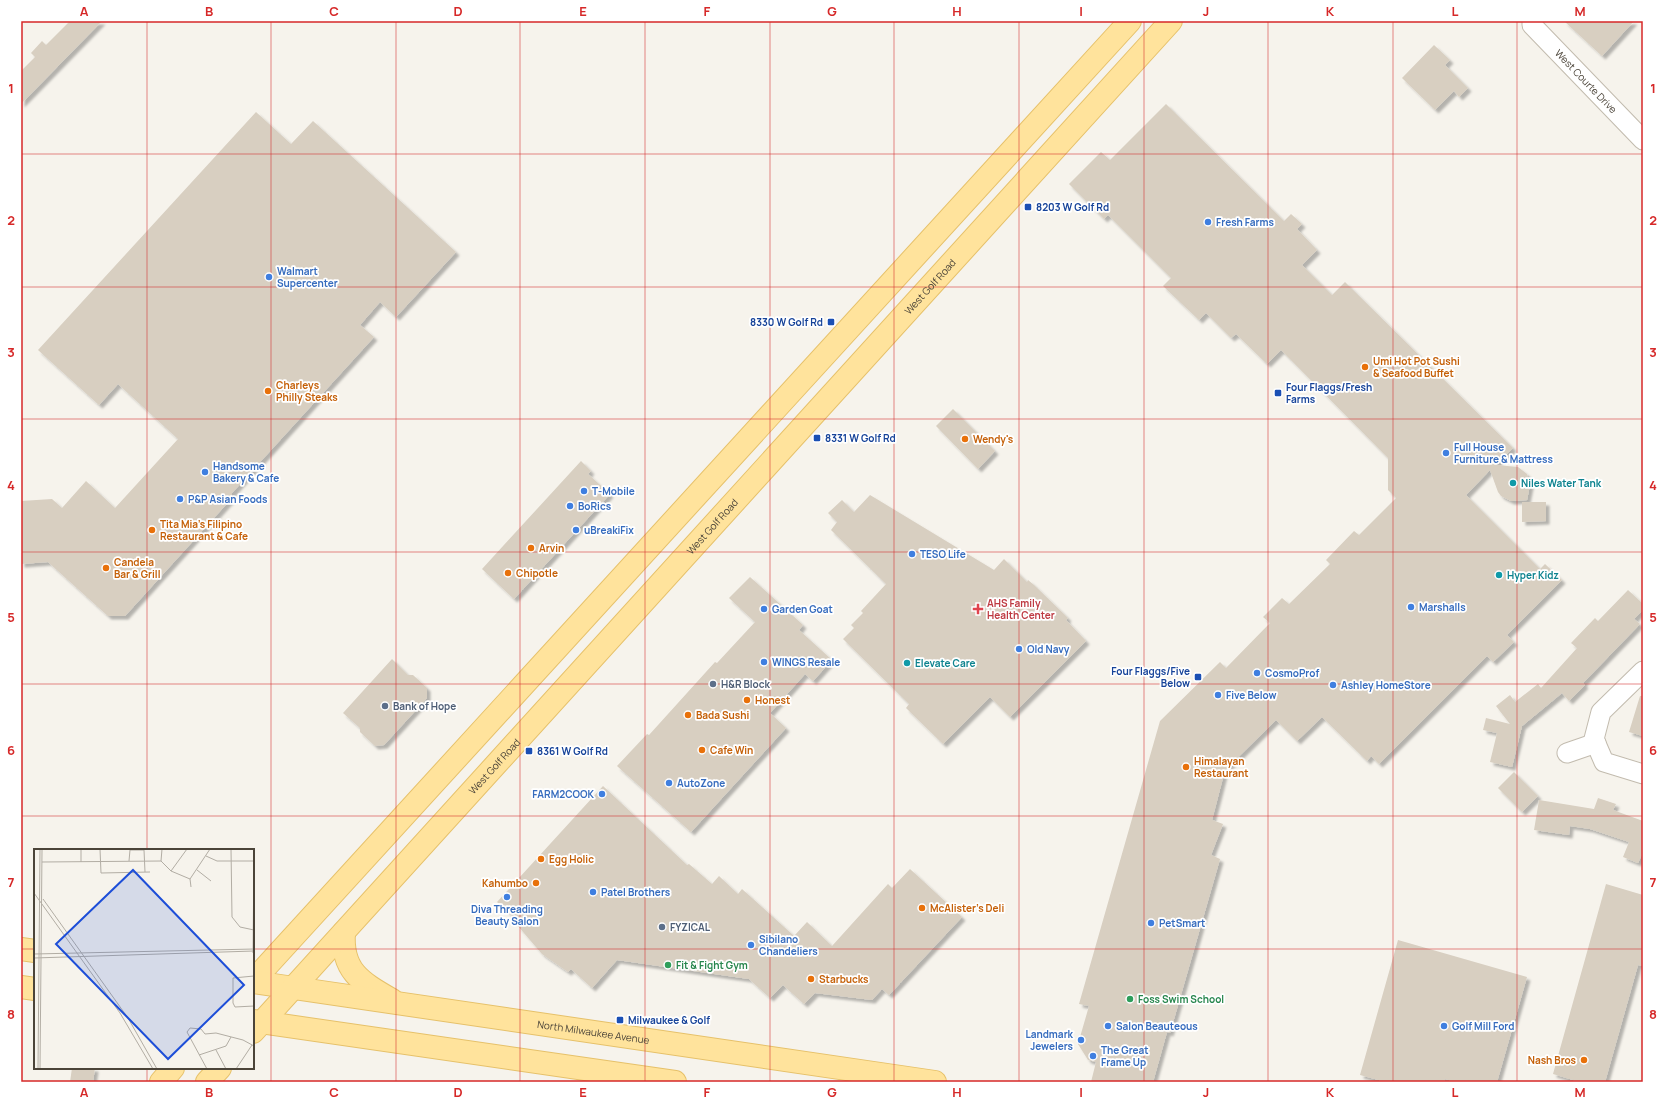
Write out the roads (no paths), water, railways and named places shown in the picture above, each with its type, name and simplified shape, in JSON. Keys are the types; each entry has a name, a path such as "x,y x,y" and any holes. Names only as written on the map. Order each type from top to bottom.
{"main road":[{"path":"254,981 1130,21"},
{"name":"West Golf Road","path":"256,1025 344,932 1171,21"},
{"path":"344,932 343,951 351,971 398,1004"},
{"path":"21,949 34,951"},
{"name":"North Milwaukee Avenue","path":"254,982 935,1082"},
{"path":"21,987 34,990"},
{"path":"256,1025 675,1082"},
{"path":"161,1082 172,1069"},
{"path":"207,1082 219,1069"}],"street":[{"name":"West Courte Drive","path":"1532,21 1532,25 1643,140"},
{"path":"1643,671 1601,712 1594,739 1604,762 1643,774"},
{"path":"1567,753 1596,743"}],"place":[{"name":"8203 W Golf Rd","path":"1028,207"},
{"name":"Fresh Farms","path":"1208,222"},
{"name":"Walmart Supercenter","path":"269,277"},
{"name":"8330 W Golf Rd","path":"831,322"},
{"name":"Umi Hot Pot Sushi & Seafood Buffet","path":"1365,367"},
{"name":"Charleys Philly Steaks","path":"268,391"},
{"name":"Four Flaggs/Fresh Farms","path":"1278,393"},
{"name":"8331 W Golf Rd","path":"817,438"},
{"name":"Wendy's","path":"965,439"},
{"name":"Full House Furniture & Mattress","path":"1446,453"},
{"name":"Handsome Bakery & Cafe","path":"205,472"},
{"name":"Niles Water Tank","path":"1513,483"},
{"name":"T-Mobile","path":"584,491"},
{"name":"P&P Asian Foods","path":"180,499"},
{"name":"BoRics","path":"570,506"},
{"name":"Tita Mia's Filipino Restaurant & Cafe","path":"152,530"},
{"name":"uBreakiFix","path":"576,530"},
{"name":"Arvin","path":"531,548"},
{"name":"TESO Life","path":"912,554"},
{"name":"Candela Bar & Grill","path":"106,568"},
{"name":"Chipotle","path":"508,573"},
{"name":"Hyper Kidz","path":"1499,575"},
{"name":"Marshalls","path":"1411,607"},
{"name":"Garden Goat","path":"764,609"},
{"name":"AHS Family Health Center","path":"978,609"},
{"name":"Old Navy","path":"1019,649"},
{"name":"WINGS Resale","path":"764,662"},
{"name":"Elevate Care","path":"907,663"},
{"name":"CosmoProf","path":"1257,673"},
{"name":"Four Flaggs/Five Below","path":"1198,677"},
{"name":"H&R Block","path":"713,684"},
{"name":"Ashley HomeStore","path":"1333,685"},
{"name":"Five Below","path":"1218,695"},
{"name":"Honest","path":"747,700"},
{"name":"Bank of Hope","path":"385,706"},
{"name":"Bada Sushi","path":"688,715"},
{"name":"Cafe Win","path":"702,750"},
{"name":"8361 W Golf Rd","path":"529,751"},
{"name":"Himalayan Restaurant","path":"1186,767"},
{"name":"AutoZone","path":"669,783"},
{"name":"FARM2COOK","path":"602,794"},
{"name":"Egg Holic","path":"541,859"},
{"name":"Kahumbo","path":"536,883"},
{"name":"Patel Brothers","path":"593,892"},
{"name":"Diva Threading Beauty Salon","path":"507,897"},
{"name":"McAlister's Deli","path":"922,908"},
{"name":"PetSmart","path":"1151,923"},
{"name":"FYZICAL","path":"662,927"},
{"name":"Sibilano Chandeliers","path":"751,945"},
{"name":"Fit & Fight Gym","path":"668,965"},
{"name":"Starbucks","path":"811,979"},
{"name":"Foss Swim School","path":"1130,999"},
{"name":"Milwaukee & Golf","path":"620,1020"},
{"name":"Salon Beauteous","path":"1108,1026"},
{"name":"Golf Mill Ford","path":"1444,1026"},
{"name":"Landmark Jewelers","path":"1081,1040"},
{"name":"The Great Frame Up","path":"1093,1056"},
{"name":"Nash Bros","path":"1584,1060"}]}
